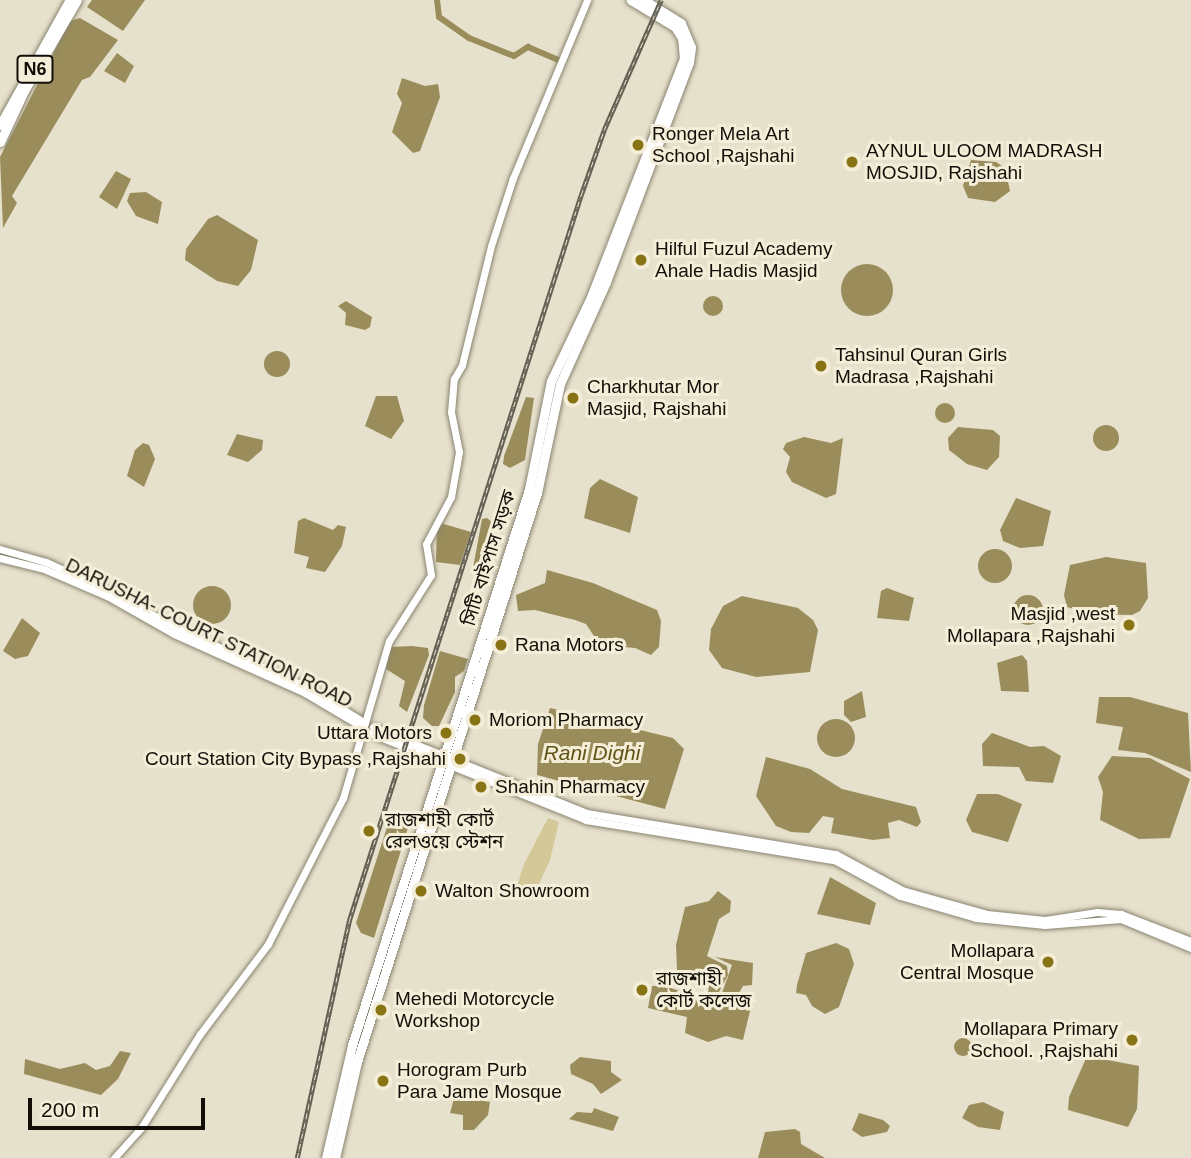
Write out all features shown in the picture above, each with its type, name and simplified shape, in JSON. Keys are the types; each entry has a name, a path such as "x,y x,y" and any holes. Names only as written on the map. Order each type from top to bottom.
{"main road":[{"name":"N6","path":"0,125 70,0"},
{"name":"N6","path":"0,142 24,91 77,0"},
{"name":"সিটি বাইপাস সড়ক","path":"326,1158 347,1062 450,761 529,489 551,381 591,297 684,59 682,38 675,27 631,0"},
{"path":"335,1158 357,1062 450,761 537,493 560,383 606,282 691,56 681,23 644,0"}],"street":[{"path":"114,1158 141,1128 200,1034 268,944 311,867 342,798 367,727 389,641 425,588 430,575 426,544 451,496 459,452 452,393 491,246 513,178 587,0"},
{"name":"DARUSHA- COURT STATION ROAD","path":"0,549 46,562 110,591 177,628 307,687 367,727"},
{"name":"DARUSHA- COURT STATION ROAD","path":"0,558 44,569 107,596 174,634 304,693 367,727 586,820 834,860 900,896 975,918 1026,925 1121,919 1191,948"},
{"name":"DARUSHA- COURT STATION ROAD","path":"450,761 593,814 760,838 836,854 902,890 987,914 1045,920 1097,912 1121,914 1191,941"}],"shaded area":[{"path":"548,818 559,822 550,860 536,890 530,896 521,895 517,886 524,864"}],"water":[{"path":"92,0 145,0 123,31 87,7"},
{"path":"80,18 118,40 90,77 82,80 12,196 17,203 3,228 0,157 70,21"},
{"path":"117,53 134,66 125,83 104,71"},
{"path":"402,78 425,86 438,84 440,97 420,151 413,153 392,132 402,103 397,94"},
{"path":"971,160 996,162 1005,168 1010,191 995,202 968,198 963,186"},
{"path":"116,171 131,179 117,209 99,197"},
{"path":"146,192 162,202 158,224 136,216 127,201 130,193"},
{"path":"217,215 258,240 251,270 238,286 217,281 185,260 186,249 208,219"},
{"path":"867,264 877,266 885,272 891,280 891,300 885,308 877,314 867,316 857,314 849,308 843,300 841,290 843,280 849,272 857,266"},
{"path":"709,296 717,296 723,306 717,316 709,316 703,310 703,302"},
{"path":"346,301 372,317 370,327 365,330 345,325 346,313 338,306"},
{"path":"277,351 286,355 290,364 286,373 277,377 268,373 264,364 268,355"},
{"path":"376,396 397,396 404,421 391,439 365,426"},
{"path":"526,397 534,398 525,460 510,468 503,464 504,456"},
{"path":"941,403 949,403 955,413 949,423 941,423 935,417 935,409"},
{"path":"1106,425 1115,429 1119,438 1115,447 1106,451 1097,447 1093,438 1097,429"},
{"path":"958,427 993,430 1000,436 999,457 987,470 967,464 949,450 948,438"},
{"path":"237,434 263,440 262,450 248,462 227,455"},
{"path":"804,437 831,443 843,438 836,494 826,498 792,482 786,472 790,457 783,449 786,443"},
{"path":"143,443 149,445 155,459 144,487 127,476 135,450"},
{"path":"600,479 638,497 630,533 584,518 590,488"},
{"path":"1016,498 1051,511 1043,546 1020,548 1003,541 1000,530"},
{"path":"304,518 333,530 338,525 346,527 342,546 325,572 306,568 309,557 294,553 298,521"},
{"path":"487,518 493,523 497,544 488,549 483,577 475,580 473,568 482,519"},
{"path":"437,522 471,532 460,565 436,562"},
{"path":"995,549 1007,554 1012,566 1007,578 995,583 983,578 978,566 983,554"},
{"path":"1106,557 1146,563 1148,598 1140,611 1132,615 1091,614 1067,607 1064,595 1070,565"},
{"path":"547,570 593,583 657,610 661,621 659,647 651,655 635,648 600,645 586,624 535,610 518,611 516,595 545,583"},
{"path":"212,586 225,592 231,605 225,618 212,624 199,618 193,605 199,592"},
{"path":"887,588 914,598 909,621 877,618 881,591"},
{"path":"1028,595 1039,599 1043,610 1039,621 1028,625 1017,621 1013,610 1017,599"},
{"path":"742,596 798,608 813,620 818,630 810,672 756,677 722,668 709,650 711,629 723,606"},
{"path":"22,618 40,633 28,656 15,659 3,651"},
{"path":"390,647 428,648 429,655 407,712 399,706 405,681 386,669"},
{"path":"440,651 468,659 464,671 455,677 455,692 439,726 432,726 423,718 424,705"},
{"path":"1022,655 1027,661 1029,692 1001,691 997,663"},
{"path":"862,691 866,717 851,722 844,715 844,701"},
{"path":"1099,697 1130,697 1188,713 1191,772 1145,753 1118,750 1123,727 1096,723"},
{"name":"Rani Dighi","path":"550,708 673,738 684,749 665,809 537,775 538,744"},
{"path":"836,719 849,725 855,738 849,751 836,757 823,751 817,738 823,725"},
{"path":"992,733 1030,747 1044,746 1061,756 1053,783 1026,781 1019,767 983,766 982,744"},
{"path":"1112,756 1150,758 1190,779 1170,838 1139,839 1100,820 1103,792 1098,777"},
{"path":"766,757 810,769 842,789 916,807 921,822 917,827 899,820 888,823 890,838 873,840 831,833 834,818 823,816 809,833 791,832 776,826 756,796"},
{"path":"977,794 998,794 1022,804 1008,842 972,832 966,820"},
{"path":"391,815 410,821 374,938 361,933 356,923"},
{"path":"830,877 876,903 870,925 817,914"},
{"path":"718,891 731,901 730,912 719,919 707,956 727,966 728,975 712,1005 707,1004 710,976 677,970 676,945 685,907 709,901"},
{"path":"836,943 849,949 854,964 839,1007 825,1014 812,1006 806,995 796,993 797,985 806,953"},
{"path":"715,957 753,963 752,985 743,986 736,998 750,1011 743,1040 726,1036 708,1042 685,1033 687,1017 648,1008 652,986 666,986 700,999 708,1010 718,1004 732,965"},
{"path":"963,1038 969,1041 972,1047 969,1053 963,1056 957,1053 954,1047 957,1041"},
{"path":"120,1051 131,1053 118,1079 101,1095 24,1074 25,1059 60,1069 85,1063 96,1070 110,1066"},
{"path":"1087,1056 1139,1066 1137,1109 1128,1127 1068,1110 1069,1097"},
{"path":"580,1057 611,1061 611,1072 622,1080 601,1094 593,1084 571,1074 570,1065"},
{"path":"455,1095 490,1102 488,1115 474,1130 463,1130 463,1115 450,1113"},
{"path":"983,1102 1004,1112 1000,1130 978,1127 962,1118 969,1105"},
{"path":"594,1108 619,1117 613,1131 569,1119 577,1112 592,1113"},
{"path":"859,1113 883,1120 890,1126 887,1132 862,1137 852,1130"},
{"path":"795,1129 800,1132 801,1144 825,1158 758,1158 765,1132"}],"waterway":[{"path":"437,0 439,17 469,38 514,56 528,47 558,60"}],"railway":[{"path":"297,1158 349,921 581,195 604,130 661,0"}],"place":[{"name":"Ronger Mela Art School ,Rajshahi","path":"638,145"},
{"name":"AYNUL ULOOM MADRASH MOSJID, Rajshahi","path":"852,162"},
{"name":"Hilful Fuzul Academy Ahale Hadis Masjid","path":"641,260"},
{"name":"Tahsinul Quran Girls Madrasa ,Rajshahi","path":"821,366"},
{"name":"Charkhutar Mor Masjid, Rajshahi","path":"573,398"},
{"name":"Masjid ,west Mollapara ,Rajshahi","path":"1129,625"},
{"name":"Rana Motors","path":"501,645"},
{"name":"Moriom Pharmacy","path":"475,720"},
{"name":"Uttara Motors","path":"446,733"},
{"name":"Court Station City Bypass ,Rajshahi","path":"460,759"},
{"name":"Shahin Pharmacy","path":"481,787"},
{"name":"রাজশাহী কোর্ট রেলওয়ে স্টেশন","path":"369,831"},
{"name":"Walton Showroom","path":"421,891"},
{"name":"Mollapara Central Mosque","path":"1048,962"},
{"name":"রাজশাহী কোর্ট কলেজ","path":"642,990"},
{"name":"Mehedi Motorcycle Workshop","path":"381,1010"},
{"name":"Mollapara Primary School. ,Rajshahi","path":"1132,1040"},
{"name":"Horogram Purb Para Jame Mosque","path":"383,1081"}]}
